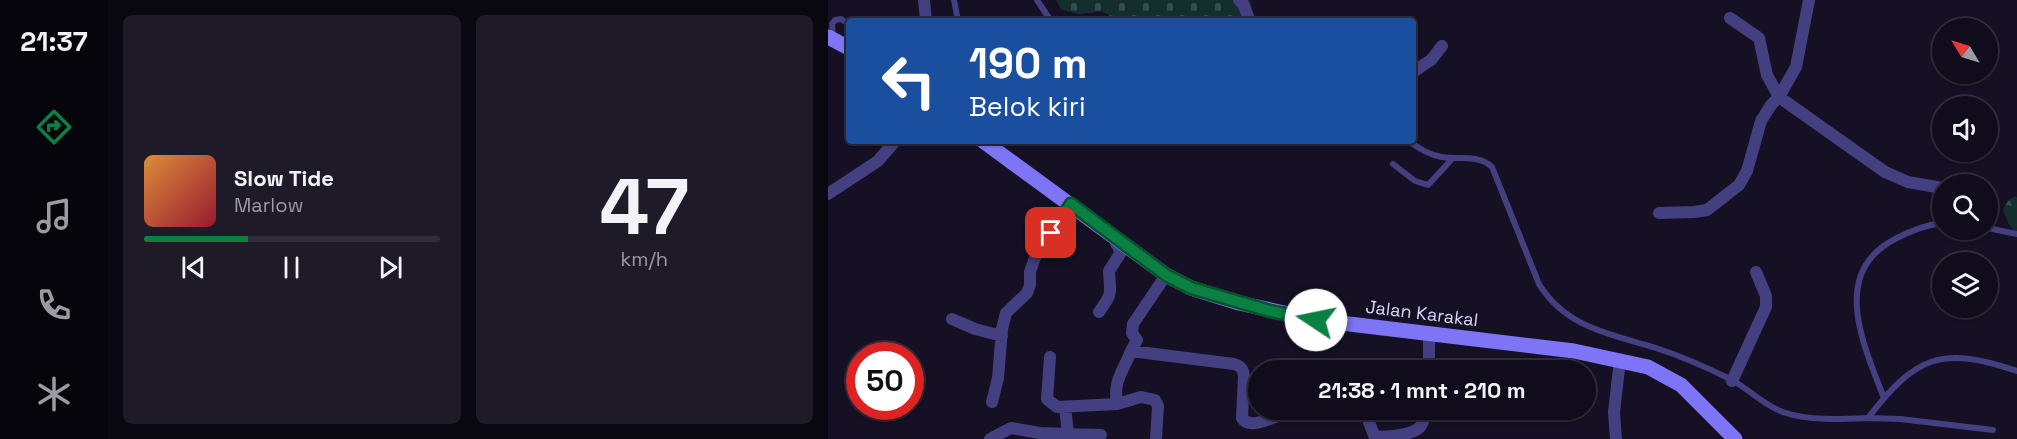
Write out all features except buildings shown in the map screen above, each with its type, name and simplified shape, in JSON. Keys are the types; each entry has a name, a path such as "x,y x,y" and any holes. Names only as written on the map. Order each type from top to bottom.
{"main road":[{"path":"831,39 846,46"},
{"name":"Jalan Karakal","path":"987,144 1166,275 1191,288 1270,311 1316,320 1574,351 1648,367 1682,385 1735,439"}],"street":[{"path":"924,0 926,18"},
{"path":"1239,0 1249,18"},
{"path":"1659,213 1707,210 1739,185 1747,171 1761,121 1779,97 1796,67 1809,0"},
{"path":"1730,18 1759,38 1767,75 1779,97 1886,172 1908,182 1932,186"},
{"path":"1416,70 1431,60 1442,46"},
{"path":"828,194 878,161 892,144"},
{"path":"992,402 998,378 1007,310 1029,289 1030,272 1040,243 1051,233 1071,204"},
{"path":"1100,312 1111,293 1109,271 1121,252 1116,243 1118,240"},
{"path":"1732,381 1766,307 1766,296 1756,272"},
{"path":"1117,404 1116,381 1137,340 1132,333 1133,324 1166,275"},
{"path":"952,319 975,329 1002,336"},
{"path":"1428,334 1429,360"},
{"path":"1131,351 1234,364 1240,367 1244,371 1241,414 1245,422 1265,421 1292,412 1360,411 1367,417 1376,437 1416,436 1424,420"},
{"path":"1050,357 1047,399 1054,406 1117,404 1148,397 1155,400 1158,406 1156,439"},
{"path":"1616,439 1614,412 1620,360"},
{"path":"1065,407 1068,433"},
{"path":"990,439 1011,428 1040,433 1101,435"}],"lane":[{"path":"954,0 957,18"},
{"path":"1037,0 1049,18"},
{"path":"831,39 834,22 841,19 846,22"},
{"path":"1413,144 1441,157 1480,159 1492,167 1539,284 1548,296 1572,318 1584,325 1663,350 1732,381 1778,410 1790,414 1821,418 1900,419 1993,430"},
{"path":"1393,164 1415,181 1428,185 1453,158"},
{"path":"1884,398 1860,332 1857,311 1858,287 1864,266 1877,249 1917,229 1932,225"},
{"path":"1998,230 2017,234"},
{"path":"1868,418 1900,380 1917,368 1946,358 1983,361 2017,371"}],"green space":[{"path":"1056,0 1250,0 1252,7 1250,18 1112,18 1102,12 1075,14 1061,9"},
{"path":"2017,197 2017,233 2009,225 2003,210 2008,201"}],"route":[{"path":"1051,233 1071,204 1166,275 1191,288 1270,311 1316,320"}]}
